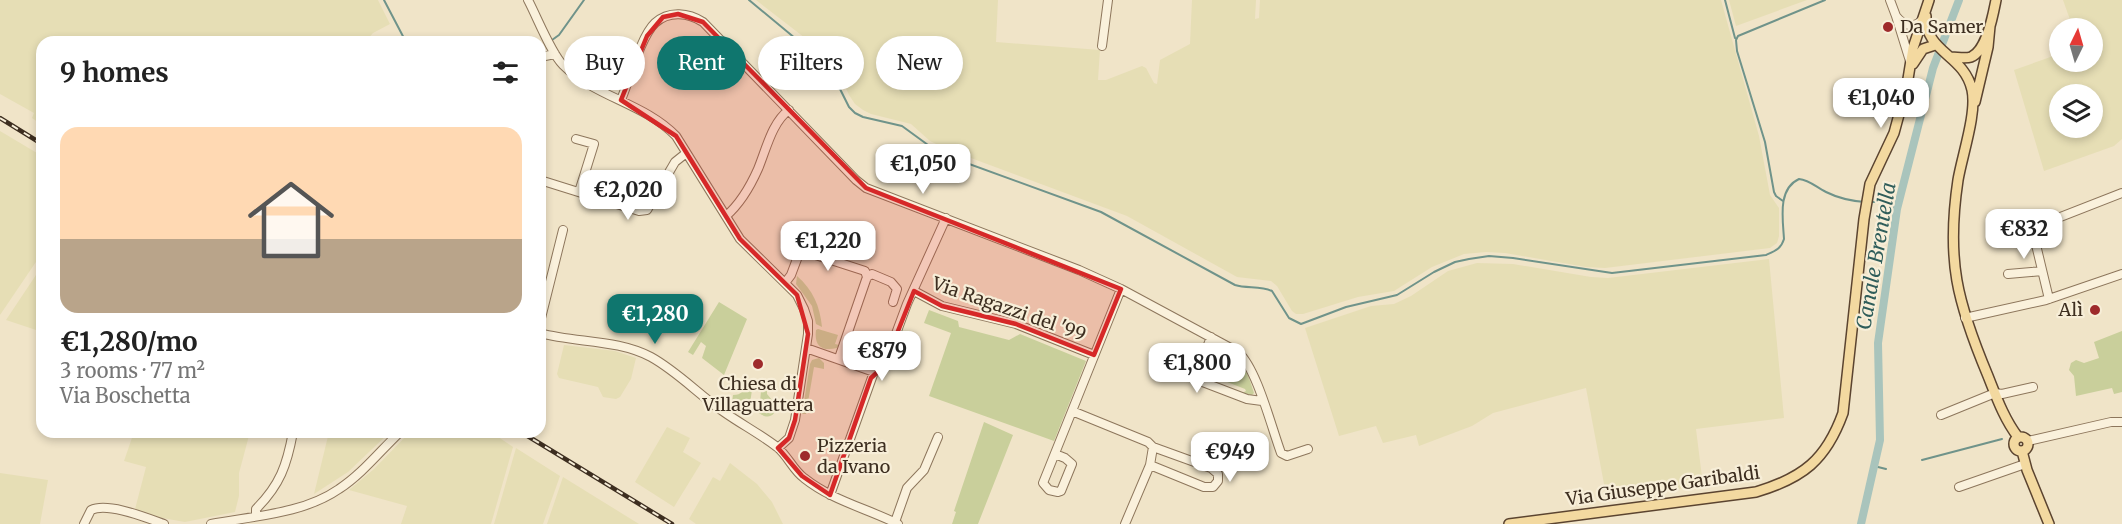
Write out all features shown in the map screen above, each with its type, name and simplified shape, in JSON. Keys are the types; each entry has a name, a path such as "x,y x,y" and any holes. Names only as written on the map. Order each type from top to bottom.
{"main road":[{"path":"1996,0 1988,47 1960,168 1953,227 1955,281 1965,318 1995,393 2018,437"},
{"path":"1928,4 1928,33 1936,45 1951,56 1964,72 1973,92 1971,119"},
{"name":"Via Giuseppe Garibaldi","path":"1509,524 1756,492 1782,484 1799,474 1824,450 1833,437 1843,413 1868,192 1873,175 1894,133 1911,67 1913,48 1928,4"},
{"path":"1951,56 1966,58 1973,56 1979,50 1990,26"},
{"path":"1911,67 1923,49 1936,45"},
{"path":"2018,437 2023,436 2028,441 2027,447 2022,451"},
{"path":"2018,437 2014,445 2022,451"},
{"path":"2022,451 2049,524"}],"street":[{"path":"528,0 555,54 564,66 582,79 649,114 665,125 676,136 685,154 740,239 797,295 807,321 806,348 795,420 789,438 778,448"},
{"path":"1102,46 1108,0"},
{"path":"1890,0 1911,67"},
{"path":"621,100 639,51 654,23 663,17 678,14 695,17 703,22 866,188 1079,270 1121,289 1238,352 1246,360 1281,453 1287,456 1308,448"},
{"path":"1896,16 1902,23 1908,25 1918,24 1923,19"},
{"path":"546,56 555,54"},
{"path":"726,216 740,202 780,118 789,110"},
{"path":"576,139 594,144 579,192"},
{"path":"546,182 639,211 646,210 675,162 685,154"},
{"path":"2049,299 2032,228 2122,193"},
{"path":"830,495 874,372 884,366 946,218"},
{"path":"546,299 564,230"},
{"path":"785,283 791,275 806,235"},
{"path":"800,250 865,271 867,277 839,358"},
{"path":"2008,274 2042,271"},
{"path":"867,277 872,274 891,282 897,289 893,302"},
{"path":"1965,318 2049,299 2122,274"},
{"path":"1055,454 1072,464 1058,492 1048,490 1043,483 1121,289"},
{"name":"Via Ragazzi del '99","path":"914,291 942,306 1007,321 1094,355"},
{"path":"546,335 560,339 619,346 650,357 778,448 802,476 830,495 896,523 907,488 924,470 938,437"},
{"path":"1211,337 1197,371 1200,381 1247,399 1262,400"},
{"path":"806,348 874,372"},
{"path":"1941,415 1995,393 2002,394 2033,387"},
{"path":"1072,411 1148,442 1154,447 1211,468 1218,474 1218,482 1213,487 1204,487 1150,465"},
{"path":"2028,441 2111,422 2122,422"},
{"path":"256,515 256,509 280,481 289,456 292,438"},
{"path":"211,524 296,508 320,500 340,489 394,438"},
{"path":"1125,524 1150,465 1154,447"},
{"path":"1959,487 2025,464"},
{"path":"84,524 92,510 101,507 164,524"}],"highlighted area":[{"path":"678,14 703,22 866,188 1121,289 1094,355 1016,324 942,306 914,291 884,366 871,378 830,495 802,476 778,448 789,438 795,420 808,334 797,295 740,239 676,136 621,100 647,36 663,17"}],"shaded area":[{"path":"0,0 378,0 390,24 370,36 36,36 36,121 32,118 34,113 0,94"},
{"path":"756,0 998,0 996,42 1100,50 1098,80 1106,80 1142,66 1157,84 1160,60 1190,44 1192,0 1256,0 1255,19 1259,18 1260,0 1721,0 1759,136 1770,195 1779,208 1779,236 1777,243 1770,248 1605,268 1586,267 1505,253 1464,254 1432,267 1394,291 1358,297 1303,314 1296,314 1271,281 1237,277 1127,216 944,148 930,141 911,124 863,110 855,104 847,90 864,90 864,36 803,36"},
{"path":"1729,0 1807,0 1736,26"},
{"path":"2063,0 2122,0 2122,139 2114,146 2044,171 2014,70 2049,58 2049,72 2103,72 2103,18 2069,18"},
{"path":"0,131 36,152 36,262 0,315"},
{"path":"1769,259 1784,418 1696,429 1703,485 1637,496 1607,500 1586,388 1493,413 1472,426 1419,446 1416,435 1383,443 1376,426 1339,436 1305,328 1371,306 1394,304 1411,296 1448,271 1477,263 1513,264 1608,278"},
{"path":"36,275 36,330 6,320"},
{"path":"564,345 615,351 636,358 631,379 620,397 616,399 603,397 598,387 559,378 557,374"},
{"path":"667,427 690,438 683,452 701,463 674,507 635,482"},
{"path":"132,438 248,438 239,473 239,496 235,512 185,522 134,513 146,467 124,461"},
{"path":"328,438 384,438 348,472 314,494"},
{"path":"404,438 500,438 513,447 491,524 401,524 407,506 349,490 374,469"},
{"path":"516,448 560,476 543,524 494,524"},
{"path":"730,463 757,484 772,502 783,524 696,524 689,519 713,477 720,481"},
{"path":"0,473 48,480 40,524 0,524"},
{"path":"563,477 639,524 547,524"}],"green space":[{"path":"797,276 815,299 822,327 816,324 812,306 796,284"},
{"path":"719,302 747,319 724,375 702,358 706,346 701,342 693,355 688,352"},
{"path":"929,310 958,321 959,327 1009,340 1020,334 1086,361 1054,441 929,396 951,333 924,323"},
{"path":"818,329 838,335 835,344 839,345 837,348 827,349 820,346 816,340"},
{"path":"2122,331 2122,392 2114,394 2112,388 2076,396 2074,376 2069,370 2071,363 2076,360 2084,363 2099,358 2094,342"},
{"path":"1213,347 1230,351 1241,362 1252,385 1254,393 1252,395 1242,393 1246,391 1245,389 1217,378 1210,381 1206,378 1204,365"},
{"path":"819,358 824,363 824,369 814,367 806,414 802,414 810,364 812,360"},
{"path":"748,384 752,390 749,410 745,413 739,412 732,403 733,395 741,393"},
{"path":"767,387 767,394 777,406 773,414 768,416 759,413 761,391"},
{"path":"984,422 1013,435 978,524 952,524 956,512 954,511"}],"waterway":[{"path":"384,0 403,36"},
{"path":"552,40 559,35 584,0"},
{"path":"749,0 825,63 849,107 855,113 902,126 939,153 1101,212 1235,285 1272,291 1289,318 1301,324 1346,307 1397,295 1455,262 1489,256 1612,273 1766,255 1777,249 1783,242 1784,197 1787,190 1799,179 1835,196 1865,202"},
{"path":"1725,0 1735,38"},
{"path":"1783,201 1774,192 1765,142 1737,51 1736,40 1738,36 1825,0"},
{"name":"Canale Brentella","path":"1861,524 1880,440 1878,343 1897,209 1933,68 1959,0"},
{"path":"1870,202 1884,202 1897,209"},
{"path":"1922,460 2002,439"},
{"path":"1874,466 1886,469"}],"railway":[{"path":"0,118 36,140"},
{"path":"531,438 672,524"}],"place":[{"name":"Da Samer","path":"1888,27"},
{"name":"Alì","path":"2095,310"},
{"name":"Chiesa di Villaguattera","path":"758,364"},
{"name":"Pizzeria da Ivano","path":"805,456"}]}
